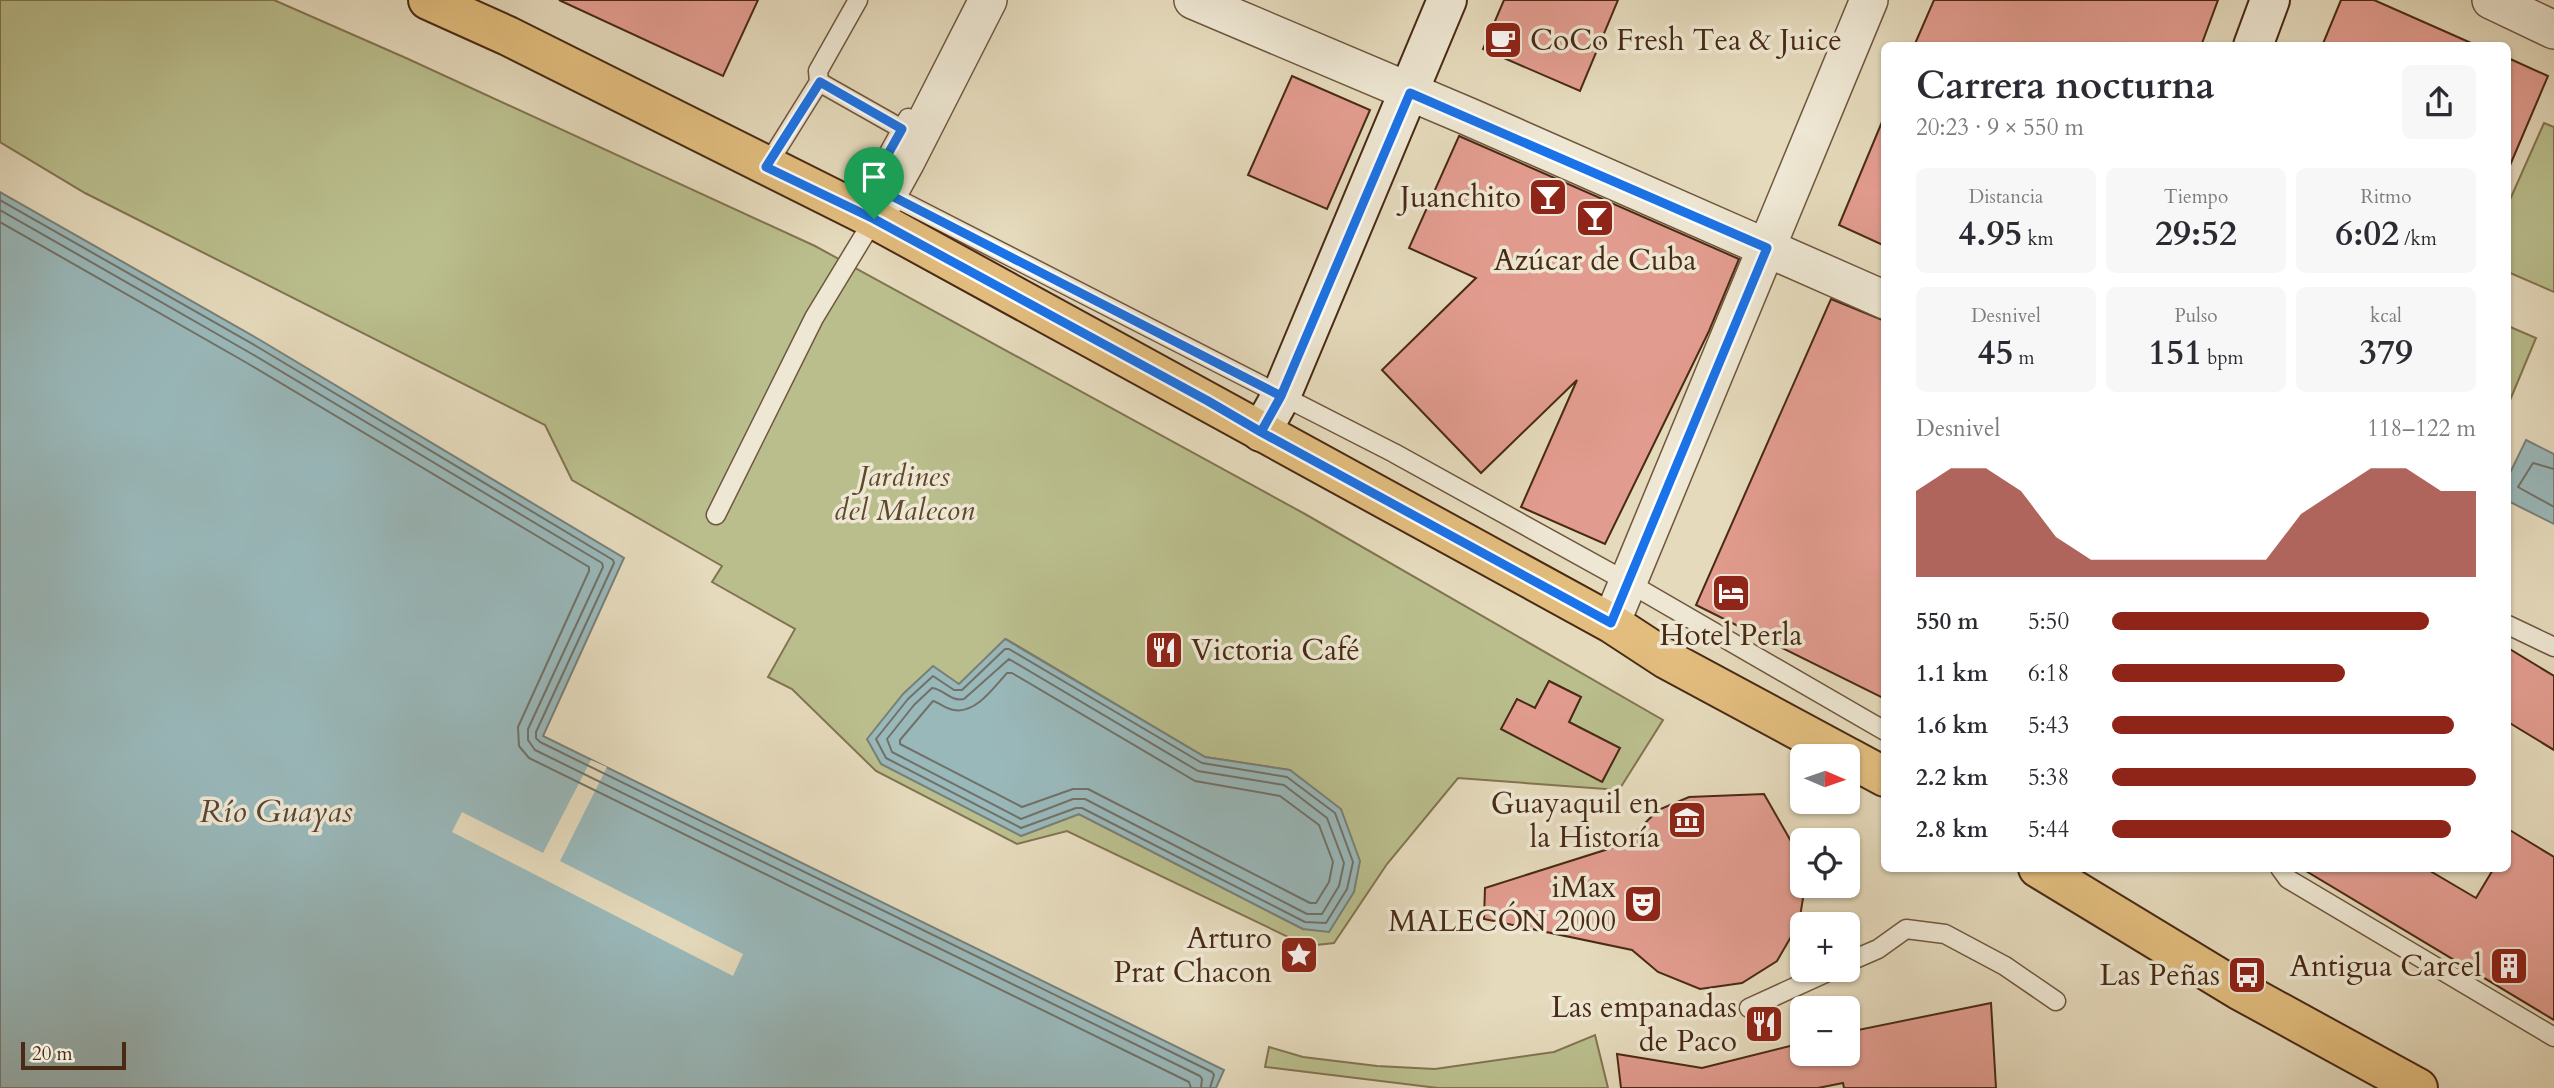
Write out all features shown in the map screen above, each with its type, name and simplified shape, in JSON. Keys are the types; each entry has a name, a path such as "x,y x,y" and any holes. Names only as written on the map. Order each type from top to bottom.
{"main road":[{"path":"1261,432 1281,396 1447,0"},
{"path":"2254,42 2270,0"},
{"path":"445,3 766,167 881,207 1261,432 1611,623 1666,659 1825,744"},
{"path":"1860,763 1881,775"},
{"path":"2045,872 2239,990 2418,1088"}],"street":[{"path":"881,207 988,0"},
{"path":"1193,0 1881,298"},
{"path":"1611,623 1869,0"},
{"path":"2490,0 2554,30"}],"lane":[{"path":"766,167 820,82 818,71 858,0"},
{"path":"716,514 814,318 881,207 879,181 888,154 970,0"},
{"path":"820,82 902,129"},
{"path":"881,207 1281,396 1394,453 1629,583 1881,729"},
{"path":"2511,626 2554,647"},
{"path":"2283,872 2288,879 2554,1037"},
{"path":"1860,957 1878,949 1906,929 1945,934 2005,966 2056,1001"},
{"path":"1749,1008 1806,982"}],"green space":[{"name":"Jardines del Malecon","path":"0,0 274,0 815,246 1305,514 1663,720 1619,790 1458,778 1387,864 1334,943 1307,946 1067,831 1017,844 876,771 792,689 768,677 795,629 712,582 722,566 572,480 545,425 85,193 0,142","holes":["1006,639 1205,757 1290,770 1303,929 1079,814 1021,836 959,685","1549,681 1581,697 1569,722 1619,748 1603,781 1502,729 1517,699 1535,708"]},
{"path":"2544,123 2554,127 2554,292 2511,273 2511,197"},
{"path":"2511,327 2536,338 2511,398"},
{"path":"1595,1035 1608,1088 1438,1088 1265,1067 1269,1047 1303,1057 1377,1066 1435,1069 1554,1052"}],"water":[{"name":"Río Guayas","path":"0,192 260,340 624,558 543,736 1224,1070 1216,1088 0,1088"},
{"path":"2526,440 2554,454 2554,524 2511,502 2511,471"},
{"path":"1005,639 1205,757 1290,770 1341,809 1360,861 1354,892 1329,932 1303,929 1079,814 1021,836 881,764 867,739 903,694 933,666 959,684"}],"pier":[{"path":"591,760 607,767 560,861 743,954 733,976 452,832 462,812 543,853"}],"building":[{"path":"559,0 758,0 723,76"},
{"path":"1504,0 1618,0 1580,91 1483,49"},
{"path":"1934,0 2218,0 2202,42 1916,42"},
{"path":"2341,0 2374,0 2469,42 2324,42"},
{"path":"2511,59 2548,76 2511,163"},
{"path":"1292,76 1370,110 1327,209 1248,175"},
{"path":"1881,124 1881,244 1839,225"},
{"path":"1459,136 1739,259 1709,331 1605,544 1521,507 1577,380 1481,473 1382,370 1476,278 1409,248"},
{"path":"1831,299 1881,319 1881,697 1696,605"},
{"path":"2511,650 2554,676 2554,750 2511,724"},
{"path":"1549,681 1581,697 1569,722 1620,748 1602,782 1501,729 1517,699 1535,708"},
{"name":"iMax MALECÓN 2000","path":"1764,794 1790,840 1790,898 1803,898 1801,912 1790,912 1790,939 1777,961 1742,983 1700,989 1658,972 1632,950 1484,919 1485,888 1624,844 1658,810 1689,797"},
{"name":"Antigua Carcel","path":"2511,831 2554,857 2554,1020 2308,872 2432,872 2476,898 2492,872 2511,872"},
{"path":"1991,1003 1996,1088 1844,1088 1843,1083 1818,1088 1621,1088 1617,1054 1702,1068 1790,1046 1790,1066 1860,1066 1860,1030"}],"place":[{"name":"CoCo Fresh Tea & Juice","path":"1503,40"},
{"name":"Juanchito","path":"1548,197"},
{"name":"Azúcar de Cuba","path":"1595,218"},
{"name":"Hotel Perla","path":"1731,593"},
{"name":"Victoria Café","path":"1164,650"},
{"name":"Guayaquil en la Historía","path":"1687,820"},
{"name":"iMax MALECÓN 2000","path":"1643,904"},
{"name":"Arturo Prat Chacon","path":"1299,955"},
{"name":"Antigua Carcel","path":"2509,966"},
{"name":"Las Peñas","path":"2247,975"},
{"name":"Las empanadas de Paco","path":"1764,1024"}],"route":[{"path":"874,219 766,167 820,82 902,129 888,154 879,181 888,194 1281,396 1261,432 1611,623 1767,248 1410,93 1281,396 1261,432 874,219"}]}
